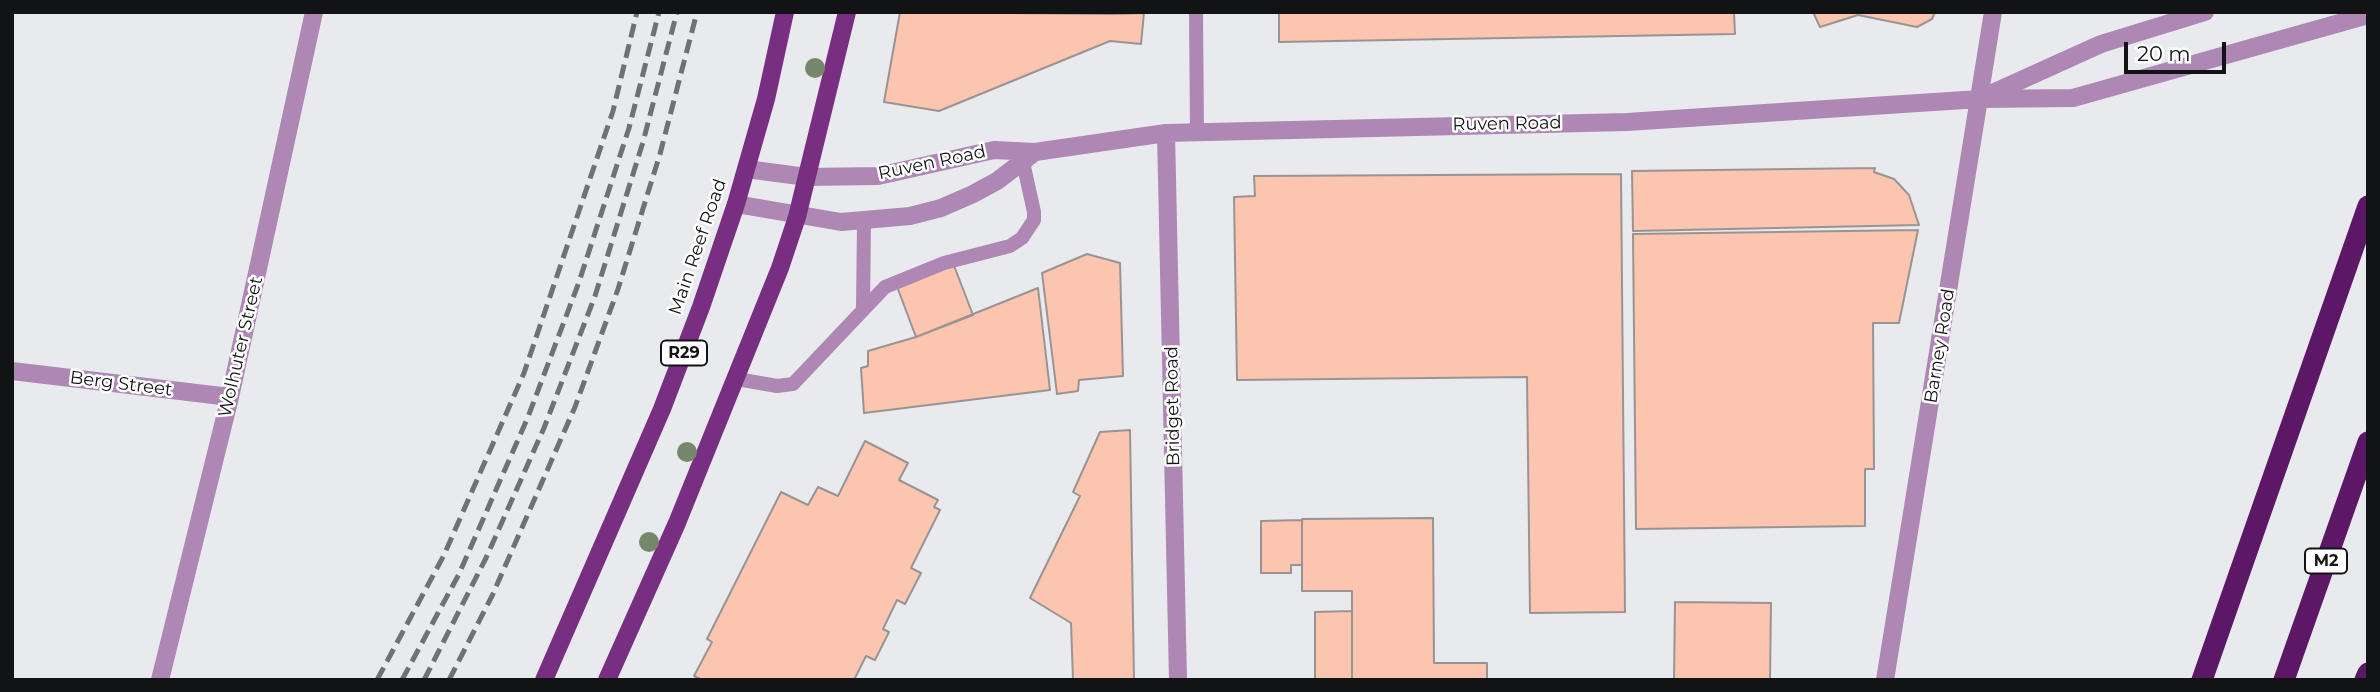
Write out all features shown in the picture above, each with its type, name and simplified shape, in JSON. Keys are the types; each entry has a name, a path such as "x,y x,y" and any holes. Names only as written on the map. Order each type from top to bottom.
{"highway":[{"path":"2202,680 2368,206"},
{"name":"M2","path":"2284,680 2368,442"},
{"path":"2365,680 2368,673"}],"main road":[{"name":"Main Reef Road","path":"544,680 662,409 736,204 785,12"},
{"path":"607,680 737,379 797,217 847,12"}],"street":[{"name":"Wolhuter Street","path":"160,680 230,397 314,12"},
{"name":"Barney Road","path":"1885,680 1993,12"},
{"name":"Ruven Road","path":"1980,99 2101,44 2205,12"},
{"name":"Ruven Road","path":"746,169 807,177 878,176 994,150 1026,155 1166,132 1627,122 1980,99 2073,98 2368,15"},
{"name":"Bridget Road","path":"1166,132 1178,680"},
{"name":"Ruven Road","path":"736,204 797,217 841,222 910,216 941,208 997,181 1026,155"},
{"name":"Berg Street","path":"12,371 230,397"}],"lane":[{"path":"1196,12 1197,131"},
{"path":"737,379 777,386 793,384 892,283 944,263 1010,246 1022,238 1034,220 1026,155"},
{"path":"863,310 864,221"}],"building":[{"path":"900,12 1144,13 1141,44 1110,41 939,111 884,102"},
{"path":"1279,12 1734,12 1735,34 1279,42"},
{"path":"1813,12 1935,12 1932,19 1917,27 1858,15 1820,27"},
{"path":"1875,168 1874,172 1894,179 1909,195 1919,225 1633,231 1632,171"},
{"path":"1621,174 1625,612 1530,613 1527,377 1237,380 1234,197 1255,196 1254,176"},
{"path":"1918,230 1899,323 1873,323 1874,469 1865,469 1865,526 1636,529 1633,234"},
{"path":"1087,254 1120,263 1123,376 1079,380 1078,391 1057,394 1042,273"},
{"path":"953,263 973,315 916,337 896,284"},
{"path":"1038,288 1050,390 864,413 861,368 868,366 868,351 916,337"},
{"path":"1130,430 1134,680 1073,680 1071,623 1030,598 1080,496 1073,492 1100,432"},
{"path":"865,441 908,463 899,480 938,500 934,507 940,510 911,568 921,573 905,604 897,600 883,629 889,632 875,660 866,656 854,680 702,680 694,676 712,642 707,639 781,492 808,505 818,487 838,496"},
{"path":"1433,518 1434,663 1487,663 1487,680 1352,680 1352,591 1302,591 1302,519"},
{"path":"1302,520 1302,565 1291,565 1291,573 1261,573 1261,521"},
{"path":"1675,602 1771,603 1770,680 1674,680"},
{"path":"1352,611 1352,680 1315,680 1315,612"}],"railway":[{"path":"377,680 444,555 524,373 613,111 637,12"},
{"path":"402,680 459,574 528,417 579,282 629,128 659,12"},
{"path":"424,680 486,558 544,428 595,296 643,142 677,12"},
{"path":"449,680 492,596 575,407 618,289 660,154 697,12"}]}
